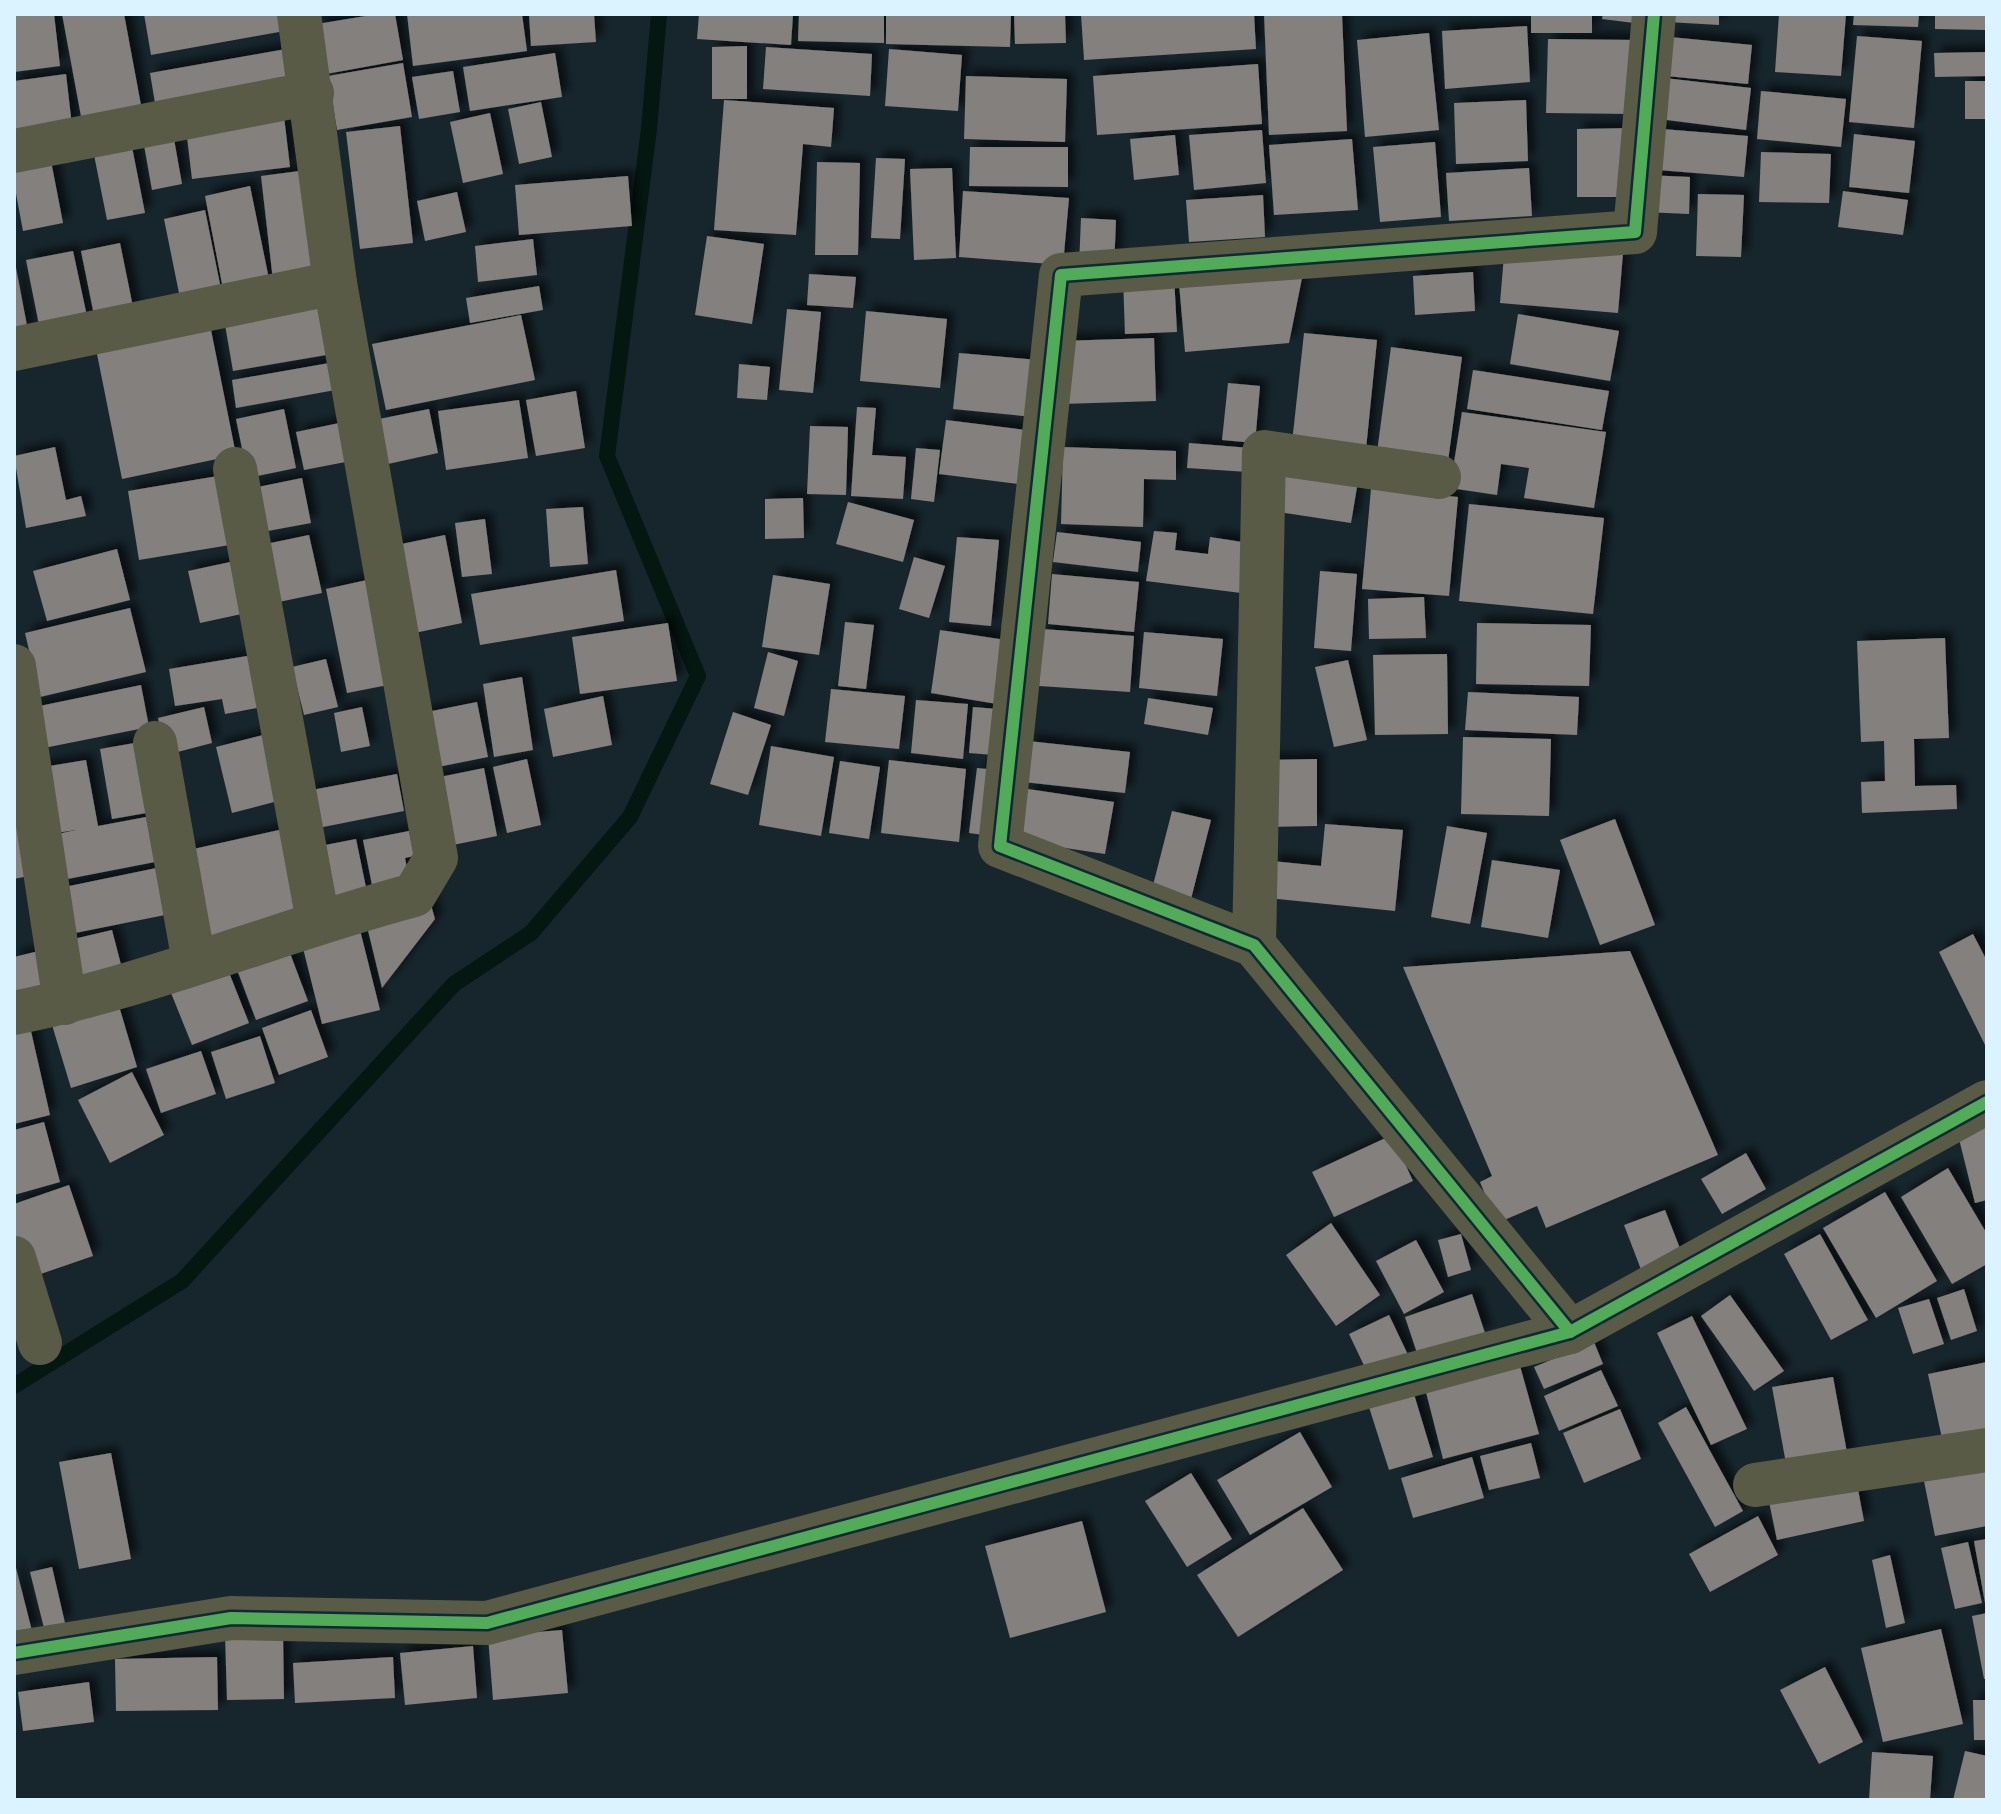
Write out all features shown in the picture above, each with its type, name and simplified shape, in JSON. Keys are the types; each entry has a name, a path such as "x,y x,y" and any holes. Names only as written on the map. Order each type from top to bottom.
{"street":[{"path":"14,1013 130,986 318,921 414,895 436,858 335,283 312,93 299,14"},
{"path":"1570,1332 1254,945 1000,846 1061,275 1635,232 1654,14"},
{"path":"14,151 312,93"},
{"path":"14,349 335,283"},
{"path":"1254,945 1264,452 1439,477"},
{"path":"235,469 318,921"},
{"path":"14,666 65,1003"},
{"path":"155,743 194,962"},
{"path":"14,1653 231,1618 487,1623 1570,1332 1987,1102"},
{"path":"14,1258 40,1343"},
{"path":"1755,1485 1987,1450"}],"building":[{"path":"14,14 54,14 60,66 14,72"},
{"path":"62,14 124,14 143,116 83,127"},
{"path":"144,14 293,14 296,29 151,55"},
{"path":"395,14 403,60 326,74 317,24"},
{"path":"407,14 522,14 527,51 413,66"},
{"path":"529,14 594,14 596,42 531,46"},
{"path":"699,14 793,14 791,45 697,39"},
{"path":"799,14 884,14 884,43 798,41"},
{"path":"886,14 1011,14 1010,47 886,44"},
{"path":"1014,14 1065,14 1066,43 1015,44"},
{"path":"1081,14 1254,14 1256,49 1084,60"},
{"path":"1264,14 1342,14 1347,131 1269,135"},
{"path":"1531,14 1592,14 1592,33 1531,33"},
{"path":"1603,14 1644,14 1642,24 1602,19"},
{"path":"1668,14 1719,14 1719,25 1668,22"},
{"path":"1779,14 1846,14 1841,76 1775,72"},
{"path":"1854,14 1919,14 1918,27 1853,25"},
{"path":"1935,14 1987,14 1987,30 1935,29"},
{"path":"1527,26 1530,82 1445,89 1442,31"},
{"path":"1429,33 1439,130 1365,137 1357,40"},
{"path":"1857,36 1922,41 1914,128 1849,122"},
{"path":"1670,37 1752,45 1748,84 1666,76"},
{"path":"1548,39 1636,40 1635,114 1546,113"},
{"path":"747,46 747,99 712,99 712,47"},
{"path":"766,47 872,54 870,96 763,89"},
{"path":"286,49 294,90 157,115 150,73"},
{"path":"889,49 962,55 958,111 885,106"},
{"path":"1987,52 1987,76 1935,77 1934,53"},
{"path":"555,53 562,97 470,111 463,67"},
{"path":"403,63 412,117 337,130 328,76"},
{"path":"1258,64 1262,124 1097,135 1093,76"},
{"path":"453,71 460,112 419,119 412,77"},
{"path":"66,74 72,126 14,133 14,81"},
{"path":"966,76 1067,79 1065,142 964,139"},
{"path":"1656,77 1751,88 1746,130 1651,118"},
{"path":"1965,81 1987,81 1987,119 1965,119"},
{"path":"1761,91 1846,99 1841,147 1757,139"},
{"path":"724,100 834,108 831,147 803,144 796,235 714,230"},
{"path":"1526,100 1528,161 1456,164 1454,103"},
{"path":"541,102 552,157 519,164 508,109"},
{"path":"283,108 290,167 192,179 185,120"},
{"path":"490,113 503,174 463,183 450,122"},
{"path":"400,126 413,243 360,249 346,132"},
{"path":"172,128 182,184 152,190 142,134"},
{"path":"1633,128 1633,197 1577,197 1577,129"},
{"path":"1650,128 1748,136 1744,177 1646,169"},
{"path":"1262,130 1266,183 1194,190 1189,135"},
{"path":"1854,134 1915,141 1909,193 1849,187"},
{"path":"1175,135 1179,175 1134,180 1130,139"},
{"path":"130,137 145,213 107,220 92,145"},
{"path":"1352,139 1358,210 1274,215 1269,145"},
{"path":"1435,142 1441,217 1380,222 1373,147"},
{"path":"970,147 1068,147 1068,187 969,186"},
{"path":"1761,152 1831,154 1829,203 1759,202"},
{"path":"50,156 63,223 23,231 14,183 14,162"},
{"path":"876,158 905,159 900,239 871,238"},
{"path":"817,162 860,163 858,255 815,255"},
{"path":"952,168 956,258 914,260 910,169"},
{"path":"1529,168 1532,216 1449,221 1446,173"},
{"path":"315,169 327,282 274,289 261,176"},
{"path":"1645,175 1690,177 1689,214 1644,212"},
{"path":"628,176 632,226 519,235 515,185"},
{"path":"250,186 270,284 224,294 205,196"},
{"path":"963,191 1069,198 1063,265 959,257"},
{"path":"1843,191 1908,200 1903,235 1838,227"},
{"path":"457,192 466,232 425,241 417,201"},
{"path":"1698,194 1744,195 1741,257 1696,256"},
{"path":"1263,195 1265,237 1189,242 1186,200"},
{"path":"205,210 222,294 181,303 164,219"},
{"path":"1081,218 1116,220 1114,268 1079,266"},
{"path":"707,236 764,244 752,324 695,315"},
{"path":"533,239 537,275 478,282 475,246"},
{"path":"120,243 134,312 95,320 81,251"},
{"path":"1505,243 1623,253 1618,313 1500,303"},
{"path":"73,251 88,321 40,330 26,260"},
{"path":"14,257 28,331 14,334"},
{"path":"1473,272 1475,311 1415,315 1413,276"},
{"path":"1303,273 1289,343 1185,352 1179,283"},
{"path":"809,274 856,277 853,308 807,305"},
{"path":"1174,276 1177,332 1125,334 1123,278"},
{"path":"539,286 543,310 470,323 466,298"},
{"path":"328,294 338,353 233,371 223,313"},
{"path":"787,309 821,312 813,393 779,390"},
{"path":"866,311 947,319 940,388 860,381"},
{"path":"1518,314 1619,331 1610,381 1510,364"},
{"path":"208,315 236,455 122,479 94,339"},
{"path":"521,315 535,380 386,410 372,344"},
{"path":"1304,333 1377,340 1365,459 1291,452"},
{"path":"1154,338 1156,401 1062,404 1060,341"},
{"path":"1391,347 1462,357 1447,469 1376,460"},
{"path":"959,353 1038,360 1033,417 953,409"},
{"path":"335,362 341,389 236,408 232,380"},
{"path":"739,364 770,367 767,400 737,398"},
{"path":"1473,370 1609,391 1602,430 1467,409"},
{"path":"1228,383 1260,386 1255,443 1222,440"},
{"path":"576,391 585,448 536,456 526,400"},
{"path":"519,400 528,458 446,470 438,411"},
{"path":"857,407 876,408 872,455 906,457 903,499 851,496"},
{"path":"284,409 296,468 248,478 236,419"},
{"path":"429,409 438,453 388,464 379,419"},
{"path":"1462,412 1606,432 1594,508 1524,498 1529,468 1501,464 1497,495 1450,488"},
{"path":"946,420 1033,431 1026,485 939,474"},
{"path":"349,421 356,460 304,470 296,432"},
{"path":"810,426 848,427 846,495 807,494"},
{"path":"1189,443 1250,448 1248,472 1187,468"},
{"path":"55,447 66,500 81,496 86,516 26,528 14,456"},
{"path":"1063,447 1176,451 1176,480 1144,479 1143,527 1061,524"},
{"path":"916,448 940,450 934,502 911,499"},
{"path":"1281,457 1360,469 1351,523 1272,511"},
{"path":"230,474 242,543 139,560 128,491"},
{"path":"302,478 311,523 257,533 248,489"},
{"path":"1371,489 1458,497 1449,596 1362,589"},
{"path":"803,498 804,538 765,539 765,499"},
{"path":"848,502 914,520 903,562 836,544"},
{"path":"1469,504 1604,518 1593,614 1459,601"},
{"path":"583,507 588,564 550,567 546,509"},
{"path":"485,519 492,574 462,577 455,523"},
{"path":"1154,531 1177,533 1175,550 1208,554 1210,537 1255,544 1249,594 1146,581"},
{"path":"1057,532 1141,542 1138,572 1053,562"},
{"path":"309,535 322,593 274,603 261,545"},
{"path":"445,535 462,623 405,635 387,547"},
{"path":"957,537 999,540 991,626 949,622"},
{"path":"117,549 130,600 47,621 33,571"},
{"path":"914,557 945,566 929,618 899,609"},
{"path":"249,558 260,610 200,623 188,571"},
{"path":"616,570 624,621 480,645 471,594"},
{"path":"1320,571 1357,574 1351,651 1314,648"},
{"path":"1052,574 1139,582 1134,632 1048,624"},
{"path":"773,575 830,584 819,655 762,647"},
{"path":"367,580 388,685 347,693 326,589"},
{"path":"1424,597 1426,638 1369,639 1368,599"},
{"path":"130,608 146,672 40,697 25,633"},
{"path":"845,622 874,625 866,689 838,686"},
{"path":"668,623 677,681 580,694 572,637"},
{"path":"1477,623 1591,625 1589,686 1476,684"},
{"path":"1043,629 1134,636 1130,692 1039,686"},
{"path":"940,630 1019,642 1009,706 931,693"},
{"path":"1144,632 1223,639 1217,696 1139,688"},
{"path":"1945,638 1949,738 1914,739 1915,786 1956,785 1957,809 1862,813 1861,782 1885,781 1884,741 1861,742 1857,641"},
{"path":"768,652 798,661 784,716 754,708"},
{"path":"1447,654 1448,734 1375,735 1373,655"},
{"path":"253,655 262,707 225,714 222,699 175,706 169,669"},
{"path":"326,659 338,707 304,715 292,667"},
{"path":"1348,660 1367,740 1334,747 1315,667"},
{"path":"522,677 533,750 494,757 483,684"},
{"path":"141,685 149,727 39,749 30,708"},
{"path":"831,689 905,696 899,749 825,742"},
{"path":"1468,692 1579,697 1577,735 1465,730"},
{"path":"603,696 612,745 553,757 544,709"},
{"path":"1148,698 1213,708 1208,735 1144,724"},
{"path":"916,700 968,704 963,759 911,753"},
{"path":"477,702 488,757 428,769 417,714"},
{"path":"204,707 212,743 166,755 158,718"},
{"path":"362,707 370,746 341,752 334,713"},
{"path":"973,707 1010,710 1006,756 969,753"},
{"path":"733,712 771,725 748,795 710,784"},
{"path":"263,735 278,801 232,813 216,747"},
{"path":"1463,737 1551,739 1549,816 1461,814"},
{"path":"146,741 158,811 112,819 100,749"},
{"path":"1028,741 1130,752 1125,793 1023,782"},
{"path":"771,746 834,757 821,836 759,825"},
{"path":"527,759 541,825 507,833 493,767"},
{"path":"1317,759 1317,826 1265,827 1264,760"},
{"path":"86,760 98,826 146,817 155,862 52,882 44,837 76,830 42,835 31,769"},
{"path":"889,760 966,769 959,842 881,833"},
{"path":"840,761 880,767 869,839 829,833"},
{"path":"484,768 497,836 443,847 430,779"},
{"path":"977,768 1007,771 998,837 969,833"},
{"path":"397,774 404,811 308,830 301,792"},
{"path":"1028,789 1114,802 1105,854 1019,841"},
{"path":"14,802 33,875 14,879"},
{"path":"1172,811 1211,820 1190,903 1151,893"},
{"path":"1615,819 1655,925 1600,945 1560,840"},
{"path":"1325,824 1403,830 1395,911 1268,898 1272,861 1321,866"},
{"path":"1447,826 1487,833 1470,924 1431,917"},
{"path":"288,828 306,912 201,950 180,852"},
{"path":"409,831 414,856 405,858 411,888 374,895 363,840"},
{"path":"356,839 369,902 324,911 310,848"},
{"path":"1492,860 1560,870 1548,938 1481,927"},
{"path":"166,866 175,913 60,936 50,890"},
{"path":"429,898 435,919 382,988 364,914"},
{"path":"357,918 380,1010 322,1024 299,932"},
{"path":"112,930 126,984 75,996 61,942"},
{"path":"1973,934 1987,961 1987,1049 1939,952"},
{"path":"285,940 308,1001 256,1020 233,959"},
{"path":"43,950 54,997 14,1007 14,957"},
{"path":"1630,951 1718,1155 1546,1228 1537,1206 1497,1223 1480,1182 1492,1176 1403,967"},
{"path":"226,965 249,1023 192,1045 169,988"},
{"path":"116,996 137,1067 71,1088 49,1015"},
{"path":"311,1010 328,1057 279,1075 262,1028"},
{"path":"28,1018 50,1115 14,1124 14,1021"},
{"path":"260,1036 275,1083 226,1099 211,1052"},
{"path":"201,1051 216,1094 161,1113 146,1069"},
{"path":"132,1072 164,1135 110,1163 78,1100"},
{"path":"1987,1120 1987,1200 1975,1203 1956,1127"},
{"path":"44,1122 60,1182 14,1195 14,1130"},
{"path":"1392,1135 1413,1181 1334,1217 1312,1172"},
{"path":"1746,1153 1766,1189 1722,1214 1701,1179"},
{"path":"1948,1168 1987,1234 1987,1264 1952,1284 1901,1197"},
{"path":"69,1185 93,1256 29,1278 14,1232 14,1204"},
{"path":"1885,1192 1937,1281 1876,1318 1823,1228"},
{"path":"1665,1210 1686,1264 1645,1280 1624,1225"},
{"path":"1331,1223 1380,1295 1336,1326 1286,1255"},
{"path":"1461,1234 1471,1270 1448,1277 1438,1240"},
{"path":"1820,1234 1868,1320 1831,1340 1784,1254"},
{"path":"1416,1240 1444,1292 1404,1314 1376,1261"},
{"path":"1964,1289 1977,1331 1951,1340 1937,1298"},
{"path":"1472,1294 1485,1333 1418,1356 1405,1317"},
{"path":"1730,1295 1784,1371 1754,1391 1701,1316"},
{"path":"1929,1299 1944,1344 1913,1354 1898,1308"},
{"path":"1389,1315 1409,1357 1369,1376 1349,1334"},
{"path":"1692,1316 1747,1429 1711,1445 1657,1333"},
{"path":"1594,1342 1603,1364 1544,1389 1534,1367"},
{"path":"1987,1362 1987,1434 1943,1443 1928,1374"},
{"path":"1520,1366 1539,1434 1443,1459 1426,1392"},
{"path":"1601,1370 1618,1406 1559,1431 1544,1396"},
{"path":"1833,1377 1848,1458 1787,1469 1772,1387"},
{"path":"1413,1391 1433,1457 1389,1470 1368,1404"},
{"path":"1686,1407 1743,1511 1715,1527 1658,1423"},
{"path":"1620,1409 1641,1459 1584,1483 1563,1433"},
{"path":"1300,1432 1332,1487 1250,1535 1217,1480"},
{"path":"1531,1443 1540,1478 1489,1490 1480,1456"},
{"path":"111,1453 131,1559 79,1569 59,1462"},
{"path":"1472,1457 1484,1498 1413,1518 1401,1478"},
{"path":"1987,1459 1987,1526 1935,1536 1922,1471"},
{"path":"1191,1473 1232,1539 1187,1567 1145,1501"},
{"path":"1856,1479 1864,1521 1777,1540 1768,1497"},
{"path":"1303,1508 1343,1570 1238,1637 1197,1575"},
{"path":"1758,1516 1778,1555 1710,1592 1689,1554"},
{"path":"1082,1521 1106,1612 1010,1638 985,1546"},
{"path":"1987,1539 1987,1603 1985,1603 1974,1541"},
{"path":"1968,1542 1982,1603 1955,1609 1941,1548"},
{"path":"1890,1555 1905,1623 1886,1628 1872,1560"},
{"path":"14,1560 32,1631 14,1635"},
{"path":"52,1567 65,1623 44,1628 30,1572"},
{"path":"1987,1613 1987,1678 1984,1679 1972,1616"},
{"path":"1941,1629 1963,1724 1883,1742 1861,1648"},
{"path":"562,1630 568,1693 493,1700 488,1636"},
{"path":"283,1633 284,1699 227,1700 225,1634"},
{"path":"473,1646 477,1698 405,1705 400,1653"},
{"path":"217,1657 218,1710 116,1711 115,1659"},
{"path":"393,1657 395,1698 295,1703 293,1663"},
{"path":"1825,1667 1863,1742 1819,1764 1780,1690"},
{"path":"89,1682 94,1722 23,1731 18,1692"},
{"path":"1973,1700 1987,1700 1987,1740 1974,1740"},
{"path":"1965,1751 1987,1756 1987,1800 1953,1800"},
{"path":"1872,1752 1933,1756 1930,1800 1869,1800"}],"waterway":[{"path":"14,1386 182,1281 454,984 531,933 630,817 698,676 607,456 649,129 659,14"}],"cycle path":[{"path":"1570,1332 1254,945 1000,846 1061,275 1635,232 1654,14"},
{"path":"14,1653 231,1618 487,1623 1570,1332 1987,1102"}]}
